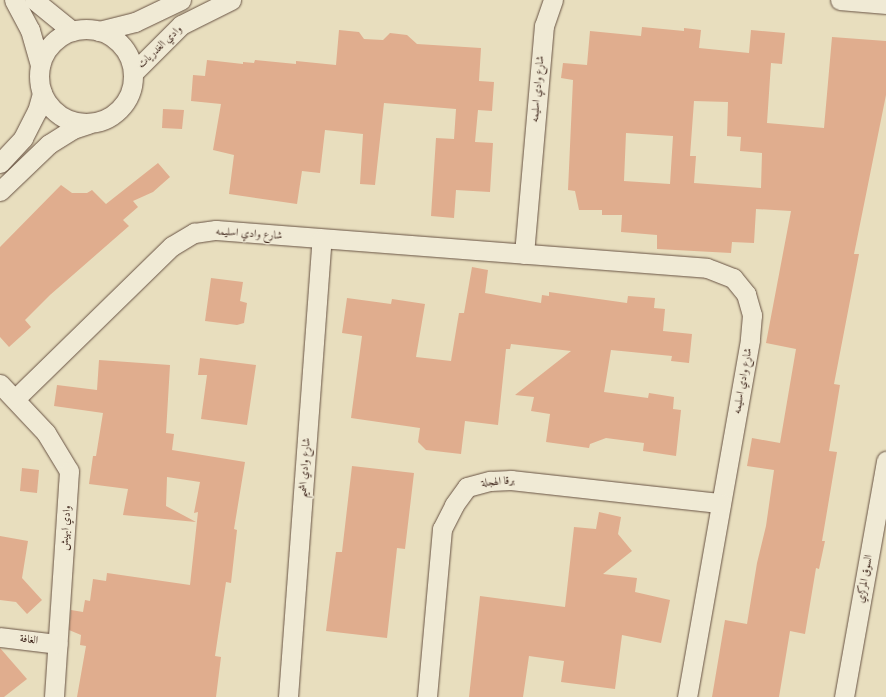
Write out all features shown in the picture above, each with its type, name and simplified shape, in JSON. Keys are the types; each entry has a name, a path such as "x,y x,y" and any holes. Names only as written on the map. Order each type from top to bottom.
{"street":[{"path":"0,163 23,138 37,111 42,92 40,66 30,30 14,0"},
{"path":"34,0 72,31"},
{"path":"40,66 55,41 72,31 99,31 136,22 181,0"},
{"name":"وادي الغدريات","path":"133,73 181,25 231,0"},
{"name":"شارع وادي اسليمه","path":"524,254 545,19 541,0"},
{"name":"شارع وادي اسليمه","path":"545,19 553,0"},
{"path":"840,0 886,4"},
{"path":"0,191 49,144 73,129 108,118 118,112 130,94 133,73 132,64 123,46 108,34 99,31"},
{"path":"42,92 60,116 69,120 88,124"},
{"name":"شارع وادي اسليمه","path":"15,399 172,246 194,234 216,230 707,268 732,278 746,294 752,315 750,340 687,697"},
{"name":"شارع وادي اشميم","path":"288,697 322,239"},
{"name":"وادي ابهيش","path":"0,384 46,433 69,471 54,697"},
{"name":"السوق المركزي","path":"844,697 886,461"},
{"name":"برقا الهجلة","path":"427,697 442,529 454,505 467,487 490,481 511,480 721,503"},
{"name":"الغافة","path":"0,637 58,644"}],"building":[{"path":"642,27 684,31 684,28 701,30 699,48 749,53 751,30 785,33 782,64 771,63 767,123 824,128 832,37 886,41 886,95 854,254 859,254 834,384 840,385 829,451 837,452 822,541 825,541 819,569 816,568 805,634 790,631 779,697 712,697 725,620 747,624 757,563 766,526 774,470 747,466 752,438 780,443 796,349 766,343 791,211 756,209 754,243 732,242 731,253 657,249 657,235 621,232 622,215 602,215 602,210 579,210 575,191 568,190 573,80 561,78 563,63 587,65 590,31 641,36","holes":["694,101 728,102 727,136 741,137 740,151 762,153 761,188 694,183 696,156 690,156","626,133 673,136 670,184 624,181"]},
{"path":"339,30 359,32 364,39 383,40 390,33 407,35 417,44 481,48 479,81 494,82 492,111 478,110 475,142 493,143 490,192 456,190 454,218 431,216 436,138 454,139 456,109 384,103 375,185 360,184 363,134 325,130 320,173 302,171 297,204 229,194 234,155 213,150 221,104 191,101 193,75 205,76 207,60 243,64 243,62 254,63 255,60 296,64 296,61 336,65"},
{"path":"163,109 184,110 182,129 162,128"},
{"path":"158,163 170,177 153,192 133,201 138,207 123,220 129,226 50,295 25,320 31,327 9,347 0,337 0,247 61,185 72,193 87,193 92,190 106,204"},
{"path":"472,267 488,270 485,293 541,303 542,295 549,296 549,292 627,303 628,296 655,298 654,308 665,309 663,331 692,334 689,363 671,361 672,356 611,350 604,392 648,398 649,393 674,397 673,409 681,410 676,456 643,451 644,443 606,438 590,444 589,448 546,442 550,414 531,411 534,397 515,395 571,351 511,344 510,349 506,349 498,425 465,421 461,454 426,450 418,442 420,428 351,418 362,336 342,333 347,298 391,304 392,299 425,304 416,357 451,361 459,313 464,313"},
{"path":"211,278 243,282 240,301 247,303 244,323 237,325 205,321"},
{"path":"200,358 256,365 247,425 201,419 207,375 198,375"},
{"path":"99,360 170,365 166,433 174,434 172,450 245,462 234,529 237,530 231,583 226,582 215,656 221,657 216,697 77,697 86,646 80,645 81,635 69,630 71,610 83,612 85,600 90,601 93,579 106,581 107,573 190,585 198,512 194,513 200,482 167,477 166,506 196,522 123,515 128,489 89,484 93,456 96,456 103,413 54,406 57,385 97,390"},
{"path":"352,466 414,473 405,549 397,548 387,638 326,631 336,552 342,552"},
{"path":"22,468 39,470 37,493 20,491"},
{"path":"599,512 621,517 618,534 632,551 603,574 637,578 635,592 670,600 661,643 622,635 615,689 561,682 564,661 529,656 523,697 469,697 480,596 565,607 574,527 596,529"},
{"path":"0,536 28,541 22,578 42,600 27,614 16,602 0,600"},
{"path":"0,648 27,679 4,697 0,697"}]}
